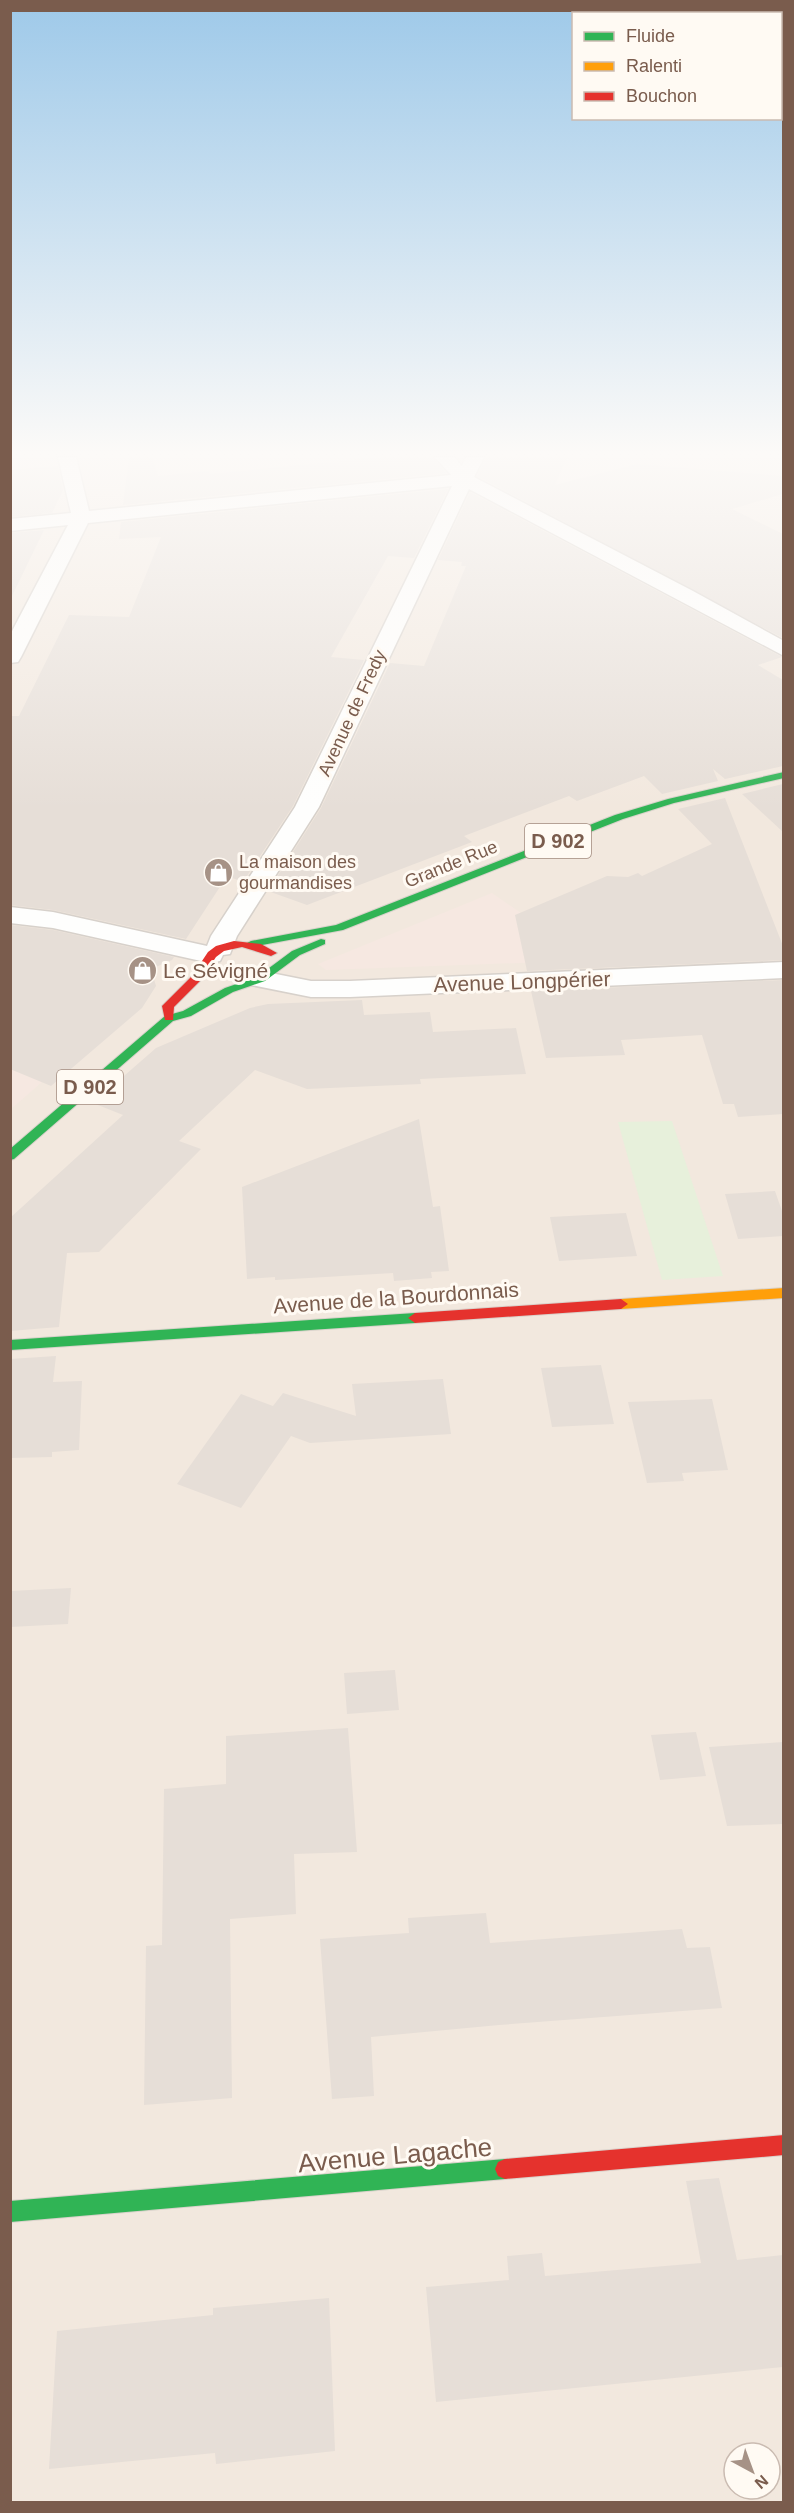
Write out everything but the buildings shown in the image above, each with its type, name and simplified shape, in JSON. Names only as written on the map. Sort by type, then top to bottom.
[{"type":"main road","name":"Grande Rue","points":[[169,1018],[168,1006],[212,957],[249,944],[339,928],[619,817],[671,801],[783,775]]},
{"type":"main road","name":"Grande Rue","points":[[10,1156],[169,1018],[187,1014],[228,990],[261,977],[296,953],[329,939],[339,928]]},
{"type":"main road","points":[[212,957],[208,973],[215,979],[237,984],[261,977],[276,963],[269,951],[249,944]]},
{"type":"main road","name":"Avenue de la Bourdonnais","points":[[10,1345],[783,1293]]},
{"type":"main road","name":"Avenue Lagache","points":[[10,2212],[783,2145]]},
{"type":"street","points":[[10,657],[52,574]]},
{"type":"street","name":"Avenue de Fredy","points":[[212,957],[307,807],[418,574]]},
{"type":"street","points":[[646,574],[783,650]]},
{"type":"street","name":"Avenue de Fredy","points":[[249,944],[250,897]]},
{"type":"street","points":[[10,915],[53,920],[212,957]]},
{"type":"street","name":"Avenue Longpérier","points":[[261,977],[311,989],[350,989],[783,970]]},
{"type":"shaded area","points":[[11,574],[783,574],[783,2502],[11,2502]]},
{"type":"shaded area","points":[[492,893],[537,924],[546,962],[326,970],[318,964]]},
{"type":"shaded area","points":[[10,1051],[42,1082],[11,1109],[10,1109]]},
{"type":"green space","points":[[672,1121],[723,1276],[662,1280],[618,1122]]},
{"type":"traffic: fast","points":[[251,944],[339,928],[619,817],[671,801],[784,775]]},
{"type":"traffic: fast","points":[[10,1156],[169,1018],[187,1014],[229,990],[261,979],[296,953],[321,942]]},
{"type":"traffic: fast","points":[[10,1345],[415,1318]]},
{"type":"traffic: fast","points":[[10,2212],[505,2169]]},
{"type":"traffic: slow","points":[[621,1304],[784,1293]]},
{"type":"traffic: jam","points":[[169,1018],[168,1006],[196,978],[209,958],[220,949],[242,944],[271,953]]},
{"type":"traffic: jam","points":[[415,1318],[621,1304]]},
{"type":"traffic: jam","points":[[505,2169],[784,2145]]},
{"type":"place","name":"La maison des gourmandises","points":[[218,872]]},
{"type":"place","name":"Le Sévigné","points":[[142,971]]}]
